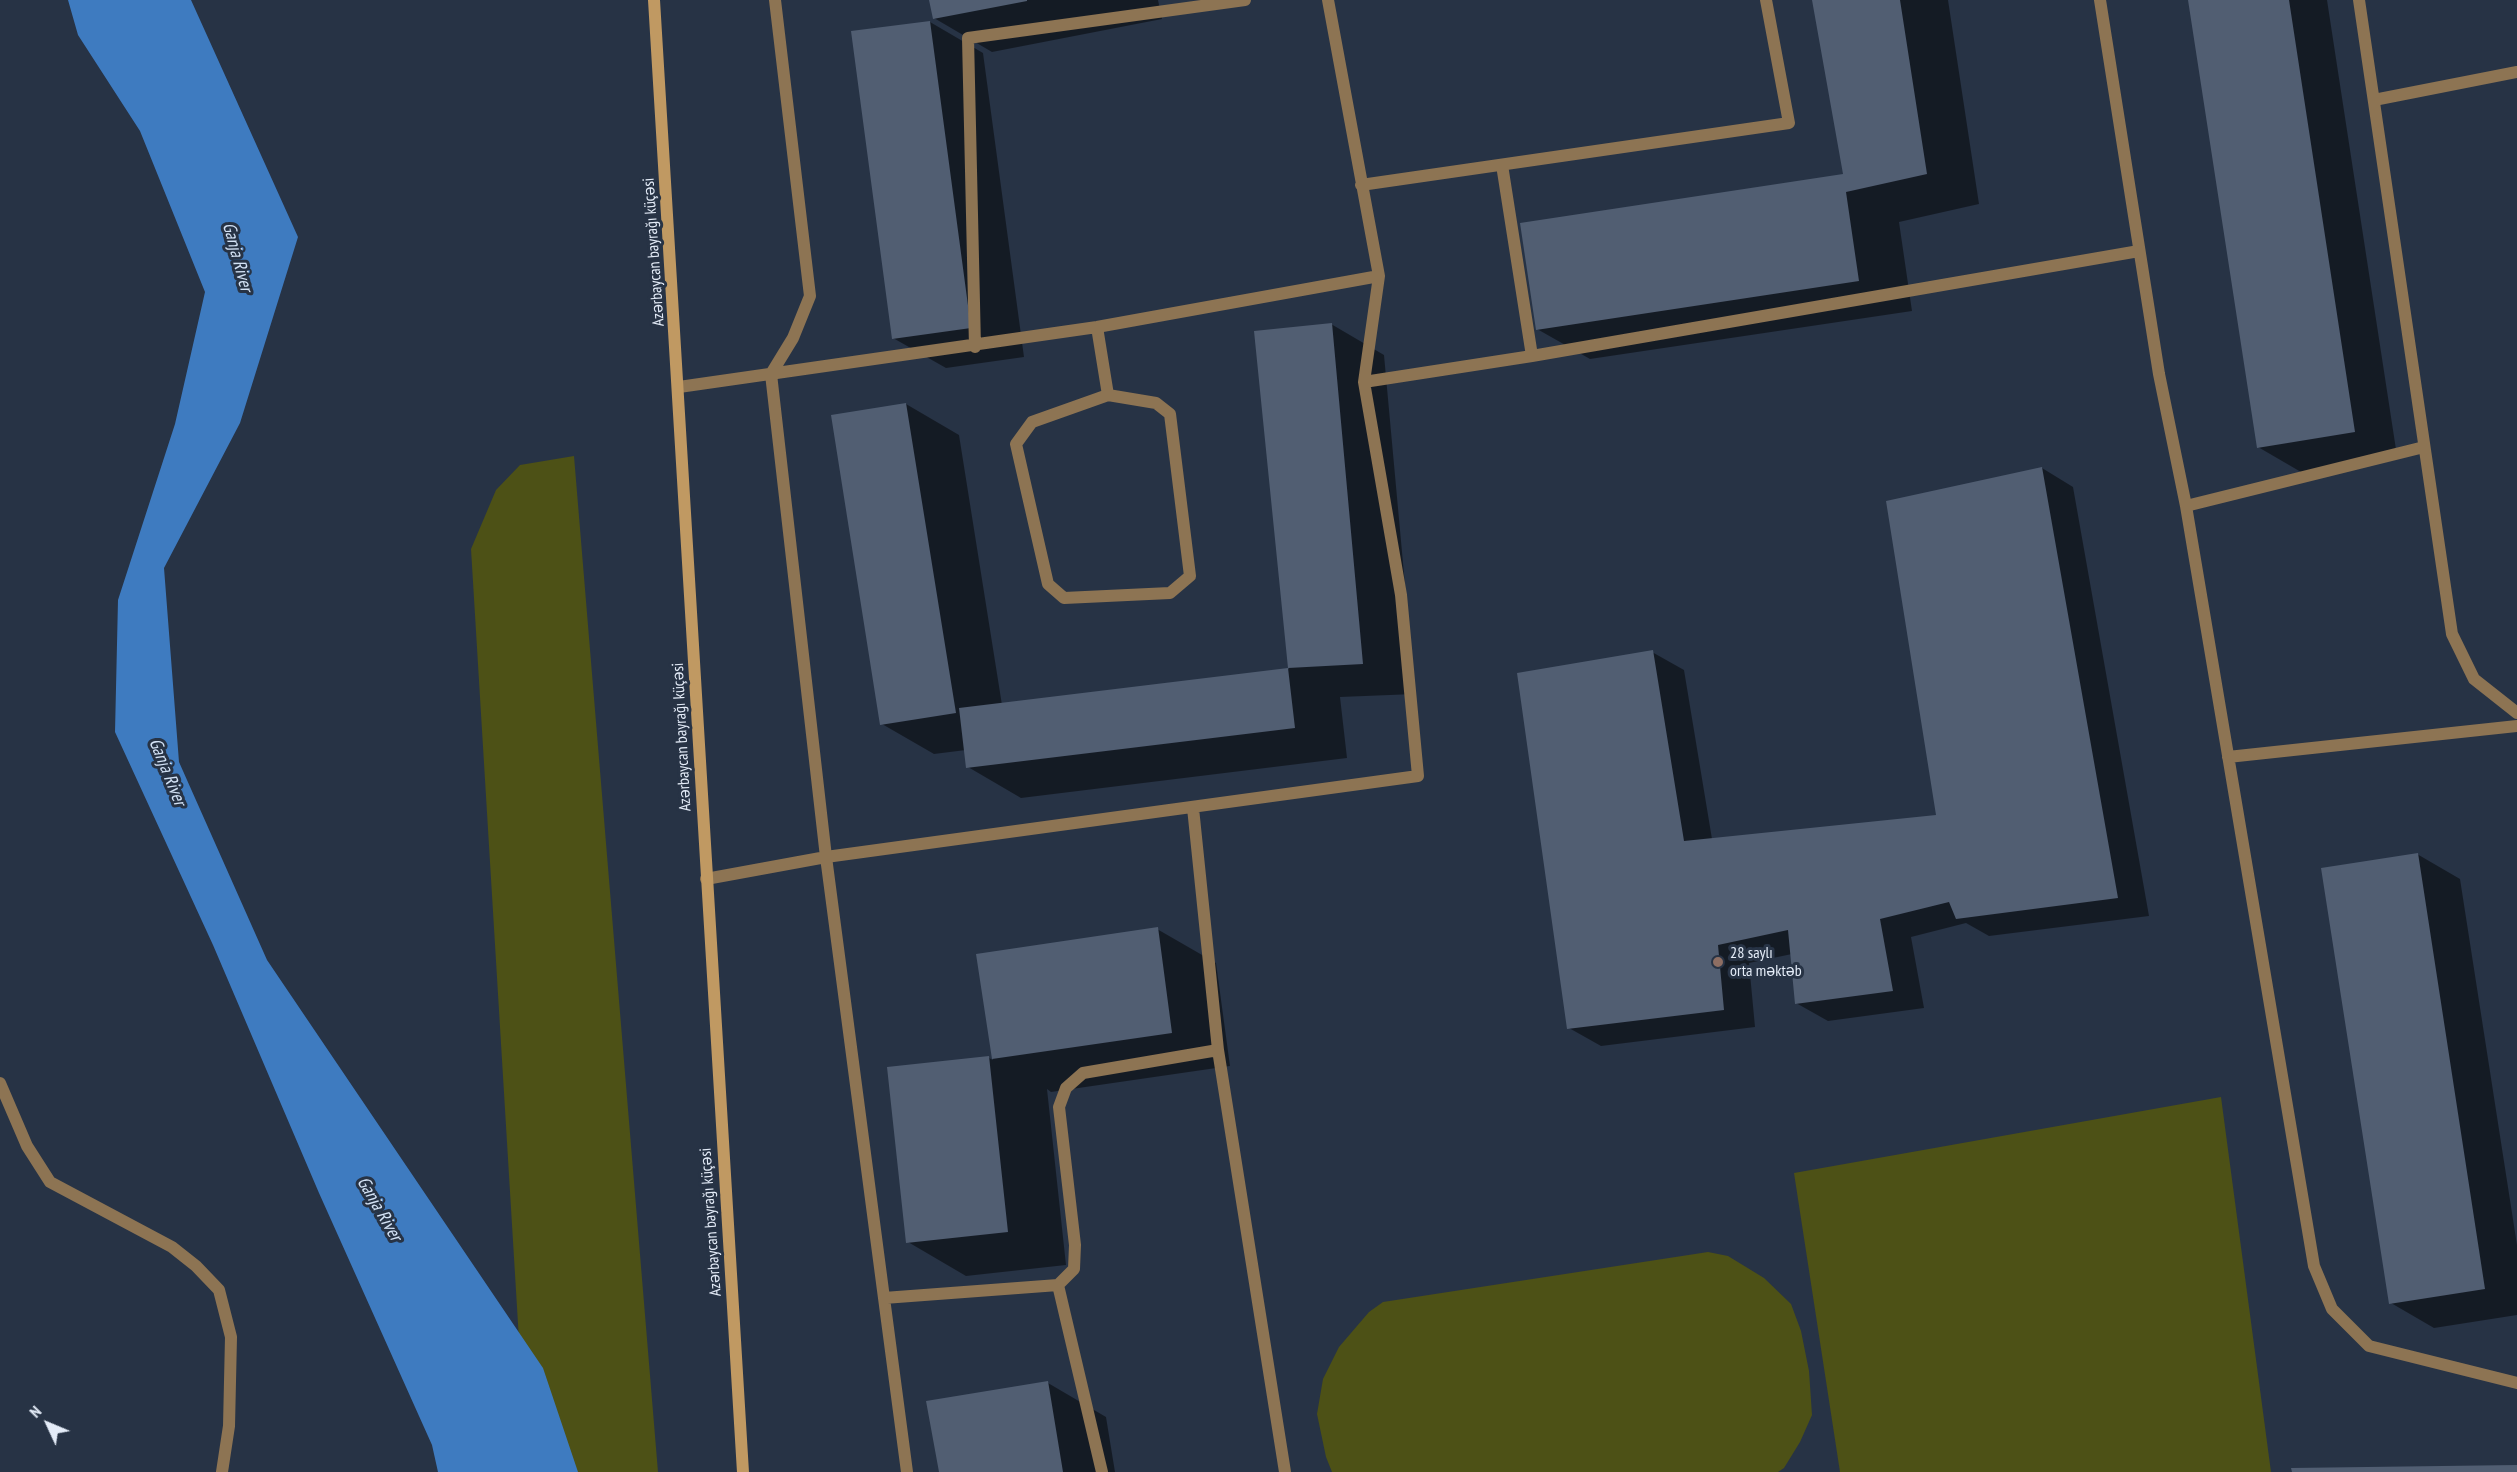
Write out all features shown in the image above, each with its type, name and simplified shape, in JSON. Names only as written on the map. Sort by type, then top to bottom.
[{"type":"street","name":"Azərbaycan bayrağı küçəsi","points":[[654,0],[743,1472]]},
{"type":"street","points":[[775,0],[810,296],[793,338],[771,374],[826,857],[907,1472]]},
{"type":"street","points":[[975,346],[968,38],[1245,0]]},
{"type":"street","points":[[706,879],[826,857],[1418,776],[1401,595],[1364,382],[1379,276],[1328,0]]},
{"type":"street","points":[[1361,185],[1790,123],[1766,0]]},
{"type":"street","points":[[2100,0],[2159,374],[2186,506],[2314,1266],[2332,1310],[2369,1346],[2517,1383]]},
{"type":"street","points":[[2359,0],[2452,634],[2474,679],[2517,713]]},
{"type":"street","points":[[2374,100],[2517,72]]},
{"type":"street","points":[[1502,165],[1532,356]]},
{"type":"street","points":[[1364,382],[1532,356],[2139,251]]},
{"type":"street","points":[[679,387],[1098,327],[1379,276]]},
{"type":"street","points":[[1098,327],[1108,395]]},
{"type":"street","points":[[1108,395],[1156,403],[1170,414],[1190,576],[1170,593],[1064,598],[1048,584],[1016,444],[1032,422],[1108,395]]},
{"type":"street","points":[[2186,506],[2424,447]]},
{"type":"street","points":[[2228,757],[2517,726]]},
{"type":"street","points":[[1193,808],[1218,1050],[1286,1472]]},
{"type":"street","points":[[884,1298],[1058,1285],[1074,1269],[1075,1245],[1059,1107],[1066,1088],[1083,1073],[1218,1050]]},
{"type":"street","points":[[0,1083],[27,1146],[50,1182],[172,1247],[196,1266],[219,1290],[231,1337],[229,1426],[222,1472]]},
{"type":"street","points":[[1058,1285],[1102,1472]]},
{"type":"green space","points":[[574,456],[658,1472],[527,1472],[471,549],[496,490],[520,465]]},
{"type":"green space","points":[[2221,1097],[2271,1472],[1840,1472],[1794,1173]]},
{"type":"green space","points":[[1708,1252],[1728,1256],[1764,1278],[1791,1304],[1801,1331],[1809,1371],[1812,1415],[1800,1442],[1784,1468],[1778,1472],[1332,1472],[1326,1457],[1317,1414],[1323,1379],[1339,1347],[1369,1312],[1383,1302]]},
{"type":"water","name":"Ganja River","points":[[68,0],[191,0],[298,237],[240,423],[164,568],[179,762],[267,960],[543,1368],[578,1472],[438,1472],[432,1445],[319,1193],[213,945],[115,732],[118,600],[175,424],[205,292],[140,131],[78,35]]},
{"type":"building","points":[[929,0],[1027,0],[1027,1],[933,19]]},
{"type":"building","points":[[1812,0],[1900,0],[1927,174],[1846,192],[1859,281],[1536,330],[1520,223],[1843,174]]},
{"type":"building","points":[[2188,0],[2289,0],[2355,432],[2257,448]]},
{"type":"building","points":[[930,21],[971,328],[892,339],[851,31]]},
{"type":"building","points":[[1332,323],[1363,664],[1288,668],[1254,331]]},
{"type":"building","points":[[906,403],[956,713],[880,725],[831,415]]},
{"type":"building","points":[[2042,467],[2118,898],[1956,919],[1949,902],[1880,919],[1893,991],[1795,1004],[1788,930],[1718,945],[1724,1010],[1567,1029],[1517,673],[1653,650],[1684,841],[1936,815],[1886,501]]},
{"type":"building","points":[[1288,668],[1295,728],[966,768],[959,708]]},
{"type":"building","points":[[2418,853],[2485,1289],[2389,1304],[2321,868]]},
{"type":"building","points":[[1158,927],[1172,1033],[992,1059],[976,954]]},
{"type":"building","points":[[989,1056],[1008,1232],[906,1243],[887,1067]]},
{"type":"building","points":[[1048,1381],[1063,1472],[939,1472],[926,1401]]},
{"type":"building","points":[[2517,1465],[2517,1472],[2292,1472],[2291,1468]]},
{"type":"place","name":"28 saylı orta məktəb","points":[[1718,962]]}]
